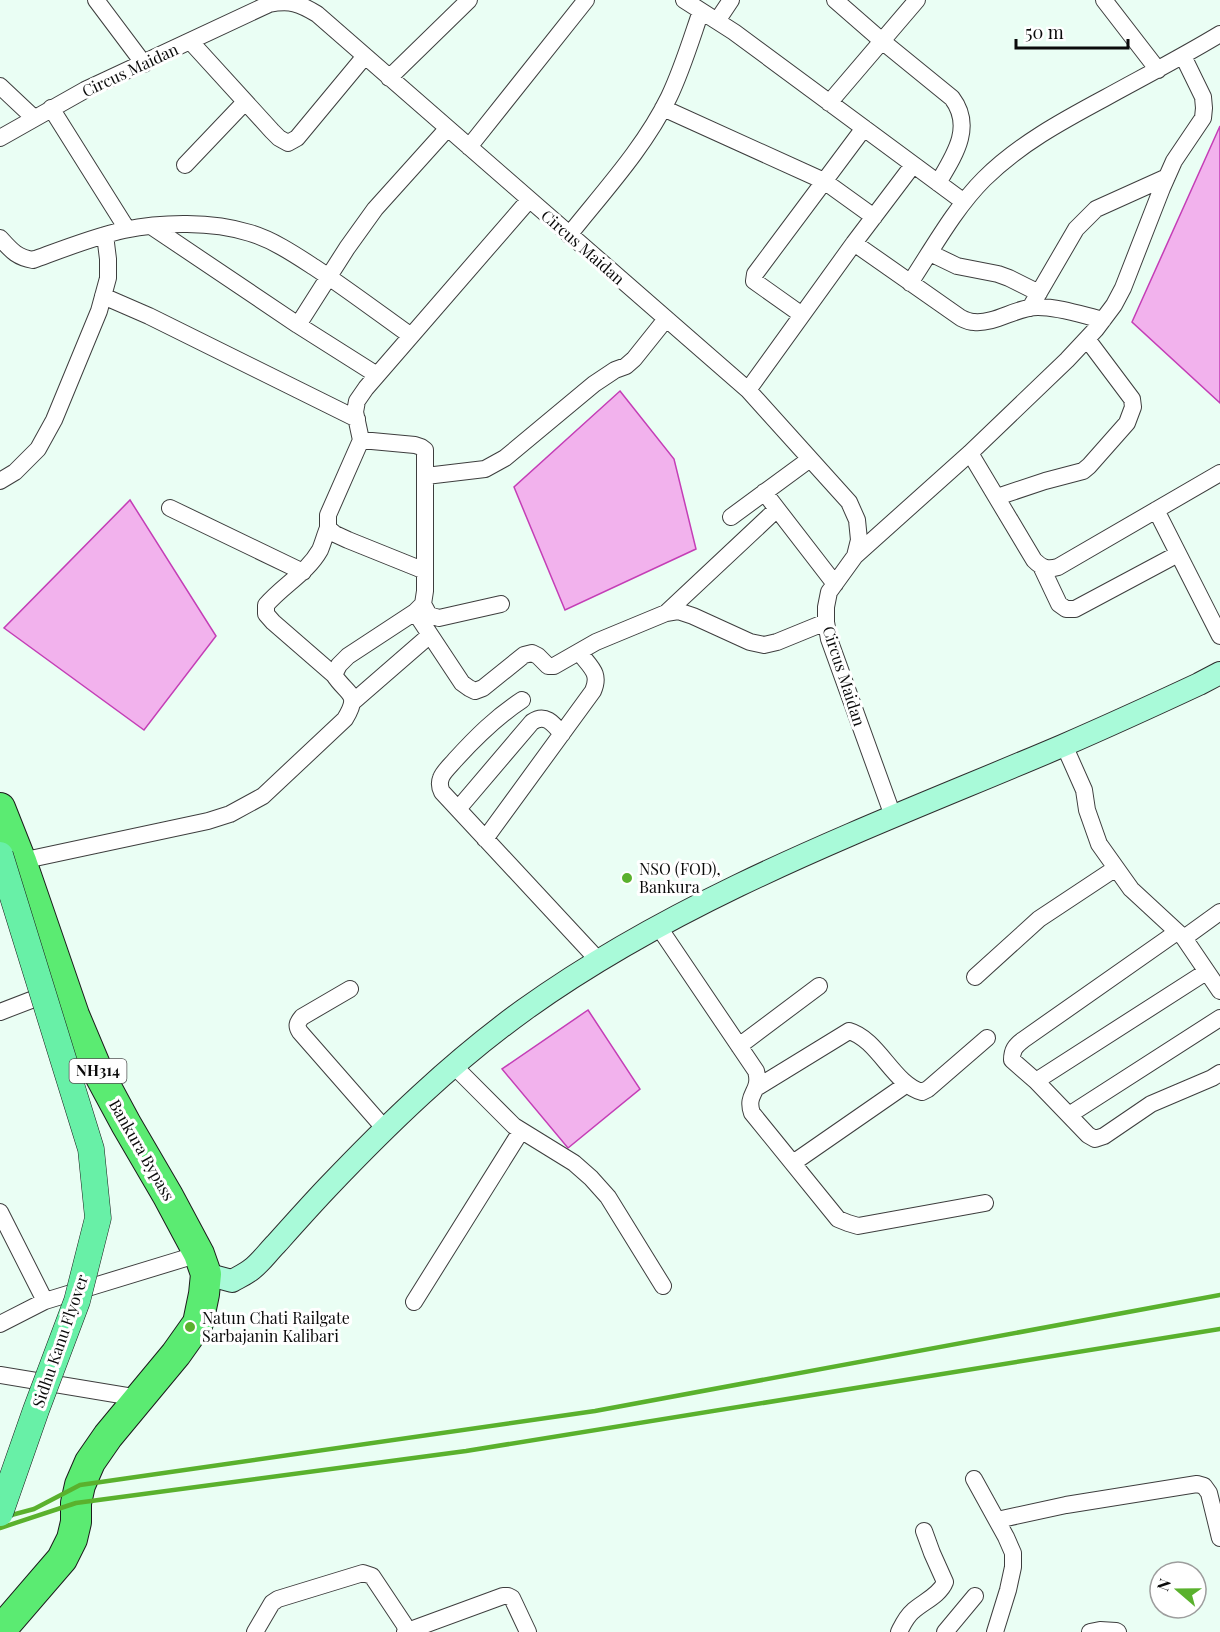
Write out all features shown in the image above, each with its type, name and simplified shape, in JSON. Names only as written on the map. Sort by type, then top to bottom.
[{"type":"highway","name":"Bankura Bypass","points":[[0,808],[9,856],[98,1072],[168,1196],[203,1264]]},
{"type":"highway","points":[[0,1632],[62,1558],[72,1539],[80,1485],[90,1462],[198,1323],[204,1294],[203,1264]]},
{"type":"main road","name":"Sidhu Kanu Flyover","points":[[0,1513],[77,1301],[98,1218],[91,1149],[9,856]]},
{"type":"street","points":[[96,0],[144,64]]},
{"type":"street","points":[[389,78],[469,0]]},
{"type":"street","points":[[469,147],[586,0]]},
{"type":"street","points":[[684,0],[734,32],[964,202]]},
{"type":"street","points":[[717,21],[731,0]]},
{"type":"street","points":[[835,0],[952,98],[959,108],[962,124],[960,138],[955,153],[938,183]]},
{"type":"street","points":[[829,103],[917,0]]},
{"type":"street","points":[[1104,0],[1158,70]]},
{"type":"street","name":"Circus Maidan","points":[[0,138],[85,90],[190,41],[248,6],[286,1],[303,5],[317,14],[748,390],[849,502],[859,530],[859,540],[855,556],[829,592],[826,622],[829,639],[893,816]]},
{"type":"street","points":[[568,234],[624,167],[663,108],[681,68],[701,11]]},
{"type":"street","points":[[910,283],[964,202],[1003,161],[1068,118],[1220,34]]},
{"type":"street","points":[[190,41],[279,138],[288,143],[297,138],[364,56]]},
{"type":"street","points":[[855,556],[970,453],[1067,360],[1114,305],[1174,161],[1203,118],[1203,97],[1183,56]]},
{"type":"street","points":[[0,86],[34,118]]},
{"type":"street","points":[[185,165],[245,102]]},
{"type":"street","points":[[51,108],[127,229]]},
{"type":"street","points":[[663,108],[824,181],[874,217]]},
{"type":"street","points":[[802,315],[754,281],[755,274],[864,128]]},
{"type":"street","points":[[297,325],[375,209],[447,129]]},
{"type":"street","points":[[748,390],[913,165]]},
{"type":"street","points":[[1030,308],[1076,229],[1085,218],[1096,209],[1167,177]]},
{"type":"street","points":[[354,701],[334,675],[266,614],[266,605],[274,595],[303,572],[321,548],[328,528],[328,515],[361,441],[356,412],[357,401],[529,200]]},
{"type":"street","points":[[0,238],[16,254],[33,260],[127,229],[185,224],[250,233],[287,250],[330,277],[411,336]]},
{"type":"street","points":[[152,226],[297,325],[377,375]]},
{"type":"street","points":[[0,481],[15,472],[38,449],[54,420],[99,311],[108,278],[105,235]]},
{"type":"street","points":[[854,243],[961,318],[973,322],[986,321],[1037,307],[1055,308],[1103,320]]},
{"type":"street","points":[[930,253],[957,267],[998,274],[1039,293]]},
{"type":"street","points":[[102,296],[148,316],[357,419]]},
{"type":"street","points":[[426,476],[485,469],[505,458],[594,384],[608,374],[626,366],[666,319]]},
{"type":"street","points":[[997,497],[1083,471],[1127,423],[1133,407],[1132,399],[1087,339]]},
{"type":"street","points":[[361,441],[415,445],[425,450],[425,571],[419,608],[430,635],[462,683],[475,691],[483,688],[524,655],[532,653],[548,666],[554,666],[596,642],[666,613],[678,611],[750,642],[764,645],[826,622]]},
{"type":"street","points":[[970,453],[1034,560],[1041,567],[1059,604],[1066,609],[1075,609],[1178,554]]},
{"type":"street","points":[[731,517],[810,459]]},
{"type":"street","points":[[1041,567],[1048,569],[1058,567],[1220,473]]},
{"type":"street","points":[[765,492],[835,584]]},
{"type":"street","points":[[170,508],[303,572]]},
{"type":"street","points":[[666,613],[777,509]]},
{"type":"street","points":[[1156,510],[1220,636]]},
{"type":"street","points":[[328,528],[348,540],[425,571]]},
{"type":"street","points":[[419,608],[439,618],[501,604]]},
{"type":"street","points":[[334,675],[339,665],[348,656],[419,608]]},
{"type":"street","points":[[9,856],[208,821],[230,814],[262,796],[277,783],[345,719],[354,701],[430,635]]},
{"type":"street","points":[[485,839],[593,691],[596,675],[579,652]]},
{"type":"street","points":[[0,1324],[45,1301],[203,1264],[232,1281],[254,1268],[385,1129],[454,1066],[525,1010],[599,962],[658,926],[771,870],[1064,745],[1220,673]]},
{"type":"street","points":[[522,700],[479,734],[441,778],[440,786],[442,792],[599,962]]},
{"type":"street","points":[[458,809],[532,722],[538,718],[546,718],[562,734]]},
{"type":"street","points":[[1064,745],[1083,790],[1087,810],[1099,844],[1131,889],[1180,935],[1220,991]]},
{"type":"street","points":[[975,977],[1039,920],[1116,868]]},
{"type":"street","points":[[1220,912],[1180,935],[1023,1040],[1014,1047],[1012,1053],[1012,1060],[1036,1081],[1088,1135],[1095,1138],[1104,1136],[1151,1104],[1220,1073]]},
{"type":"street","points":[[658,926],[756,1071],[758,1080],[749,1105],[752,1113],[838,1219],[858,1226],[985,1203]]},
{"type":"street","points":[[1036,1081],[1206,972]]},
{"type":"street","points":[[739,1046],[819,986]]},
{"type":"street","points":[[0,1012],[64,987]]},
{"type":"street","points":[[350,989],[302,1017],[297,1027],[385,1129]]},
{"type":"street","points":[[1069,1115],[1220,1018]]},
{"type":"street","points":[[756,1088],[849,1031],[875,1049],[907,1084],[922,1092],[987,1038]]},
{"type":"street","points":[[454,1066],[521,1131],[574,1163],[591,1178],[608,1197],[663,1286]]},
{"type":"street","points":[[793,1163],[907,1084]]},
{"type":"street","points":[[414,1302],[521,1131]]},
{"type":"street","points":[[0,1212],[45,1301]]},
{"type":"street","points":[[0,1375],[139,1398]]},
{"type":"street","points":[[974,1479],[1013,1554],[1008,1590],[994,1632]]},
{"type":"street","points":[[996,1520],[1066,1505],[1197,1484],[1204,1486],[1209,1493],[1220,1538]]},
{"type":"street","points":[[899,1632],[912,1612],[942,1588],[945,1582],[924,1531]]},
{"type":"street","points":[[255,1632],[272,1603],[278,1599],[363,1573],[372,1576],[404,1624],[406,1632],[503,1596],[512,1598],[528,1632]]},
{"type":"street","points":[[945,1632],[975,1596]]},
{"type":"street","points":[[1090,1632],[1100,1630],[1118,1632]]},
{"type":"shaded area","points":[[1220,126],[1220,403],[1132,322]]},
{"type":"shaded area","points":[[620,391],[674,459],[696,549],[565,610],[514,487]]},
{"type":"shaded area","points":[[130,500],[216,636],[144,730],[4,628]]},
{"type":"shaded area","points":[[588,1010],[640,1089],[568,1148],[502,1069]]},
{"type":"railway","points":[[0,1518],[34,1509],[80,1485],[595,1411],[1220,1295]]},
{"type":"railway","points":[[0,1528],[76,1503],[466,1451],[1220,1329]]},
{"type":"place","name":"NSO (FOD), Bankura","points":[[627,878]]},
{"type":"place","name":"Natun Chati Railgate Sarbajanin Kalibari","points":[[190,1327]]}]
